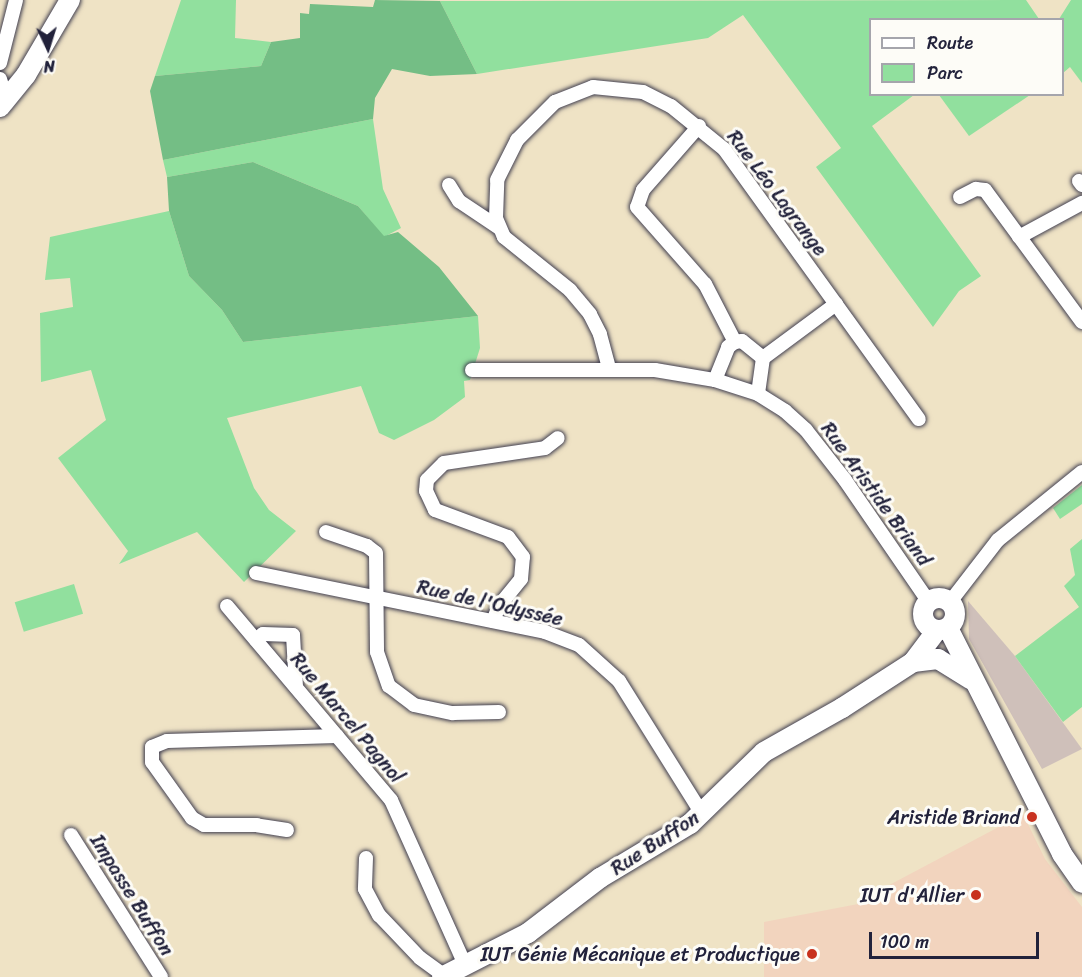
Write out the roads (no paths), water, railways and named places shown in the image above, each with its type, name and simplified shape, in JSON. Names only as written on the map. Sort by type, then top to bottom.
[{"type":"main road","points":[[3,103],[26,75],[70,0]]},
{"type":"main road","points":[[950,602],[955,615],[934,619],[973,682],[1062,854],[1082,883]]},
{"type":"main road","name":"Rue Buffon","points":[[444,976],[471,967],[528,933],[600,878],[702,814],[764,752],[913,662],[934,619]]},
{"type":"main road","name":"Rue Buffon","points":[[888,678],[919,635],[934,619]]},
{"type":"main road","points":[[913,662],[938,659],[973,682]]},
{"type":"street","points":[[0,63],[16,0]]},
{"type":"street","points":[[0,79],[3,103]]},
{"type":"street","name":"Rue Léo Lagrange","points":[[498,227],[495,199],[503,162],[540,114],[574,92],[613,86],[643,92],[699,126],[724,149],[919,419]]},
{"type":"street","points":[[699,126],[643,190],[637,207],[705,284],[735,342]]},
{"type":"street","points":[[449,185],[459,201],[498,227],[516,249],[570,290],[590,314],[600,334],[609,368]]},
{"type":"street","points":[[960,196],[976,189],[985,190],[1080,315]]},
{"type":"street","points":[[1019,237],[1082,203]]},
{"type":"street","points":[[758,394],[763,358],[836,304]]},
{"type":"street","points":[[715,380],[728,347],[735,342],[742,341],[763,358]]},
{"type":"street","name":"Rue Aristide Briand","points":[[472,370],[609,368],[656,370],[715,380],[758,394],[806,430],[845,480],[934,619]]},
{"type":"street","points":[[493,621],[499,606],[521,579],[523,557],[508,537],[435,510],[426,491],[427,480],[444,463],[544,448],[558,438]]},
{"type":"street","points":[[950,602],[998,540],[1082,472]]},
{"type":"street","points":[[326,532],[367,546],[376,553],[377,652],[380,668],[394,691],[414,705],[453,713],[499,712]]},
{"type":"street","name":"Rue de l'Odyssée","points":[[256,573],[545,632],[579,645],[602,661],[619,681],[702,814]]},
{"type":"street","name":"Rue Marcel Pagnol","points":[[228,606],[391,800],[471,967]]},
{"type":"street","points":[[256,640],[263,634],[294,635],[296,687]]},
{"type":"street","points":[[287,831],[257,825],[204,825],[192,818],[152,762],[152,747],[167,741],[337,736]]},
{"type":"street","name":"Impasse Buffon","points":[[71,835],[161,977]]},
{"type":"street","points":[[366,858],[365,889],[379,915],[420,958],[444,976]]},
{"type":"place","name":"Aristide Briand","points":[[1032,817]]},
{"type":"place","name":"IUT d'Allier","points":[[976,895]]},
{"type":"place","name":"IUT Génie Mécanique et Productique","points":[[812,954]]}]
